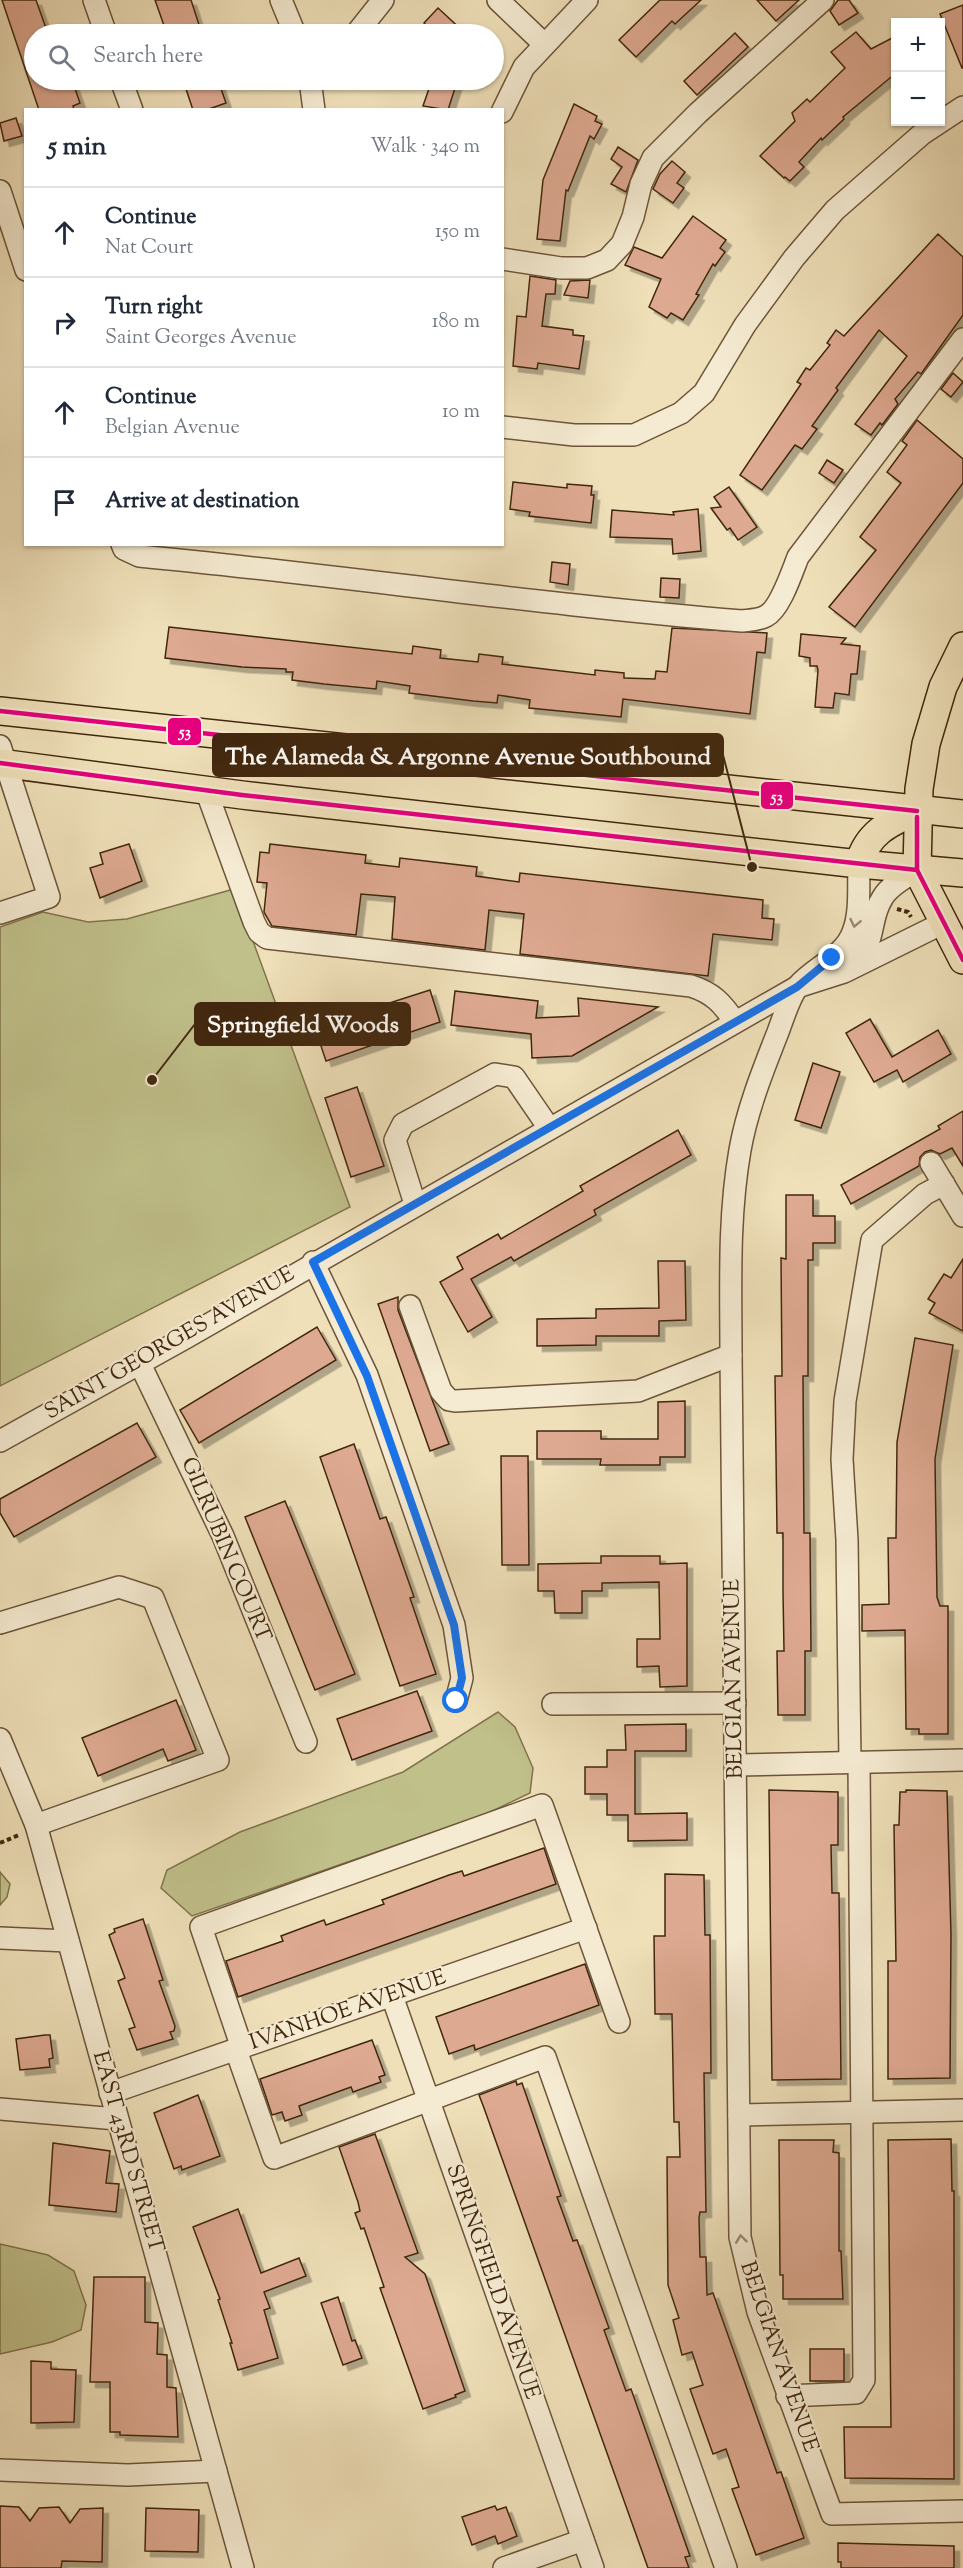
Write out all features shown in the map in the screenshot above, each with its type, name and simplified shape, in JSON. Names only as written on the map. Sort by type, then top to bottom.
[{"type":"main road","points":[[963,645],[943,687],[926,744],[917,811],[916,870],[953,917],[963,960]]},
{"type":"main road","points":[[0,711],[917,811],[963,814]]},
{"type":"main road","points":[[2,758],[207,790],[859,864],[963,873]]},
{"type":"main road","points":[[859,864],[874,834],[887,824],[917,811]]},
{"type":"street","points":[[94,0],[102,24]]},
{"type":"street","points":[[281,0],[291,24]]},
{"type":"street","points":[[364,24],[383,0]]},
{"type":"street","points":[[498,0],[543,43]]},
{"type":"street","points":[[504,108],[524,67],[543,43],[587,0]]},
{"type":"street","points":[[504,259],[561,268],[587,268],[607,260],[622,244],[633,218],[641,184],[653,158],[698,113],[823,0]]},
{"type":"street","points":[[125,90],[131,108]]},
{"type":"street","points":[[311,90],[314,108]]},
{"type":"street","points":[[504,427],[574,435],[624,436],[658,426],[681,413],[704,393],[745,325],[773,286],[836,210],[922,134],[963,107]]},
{"type":"street","points":[[0,191],[24,264]]},
{"type":"street","points":[[123,546],[124,549],[139,556],[275,569],[502,599],[742,621],[759,619],[769,615],[783,593],[798,557],[963,339]]},
{"type":"street","points":[[0,913],[49,897],[2,758]]},
{"type":"street","points":[[207,790],[254,922],[259,932],[267,938],[691,986],[709,991],[719,999],[735,1022]]},
{"type":"street","name":"BELGIAN AVENUE","points":[[859,864],[857,917],[853,934],[845,946],[797,987],[763,1073],[740,1147],[730,1234],[740,2237],[753,2294],[787,2396],[832,2514],[963,2511]]},
{"type":"street","name":"SAINT GEORGES AVENUE","points":[[844,972],[867,947],[882,898],[889,889],[916,870]]},
{"type":"street","name":"SAINT GEORGES AVENUE","points":[[0,1441],[187,1337],[313,1262],[797,987],[844,972],[953,917]]},
{"type":"street","points":[[415,1204],[395,1140],[403,1124],[495,1074],[514,1077],[549,1128]]},
{"type":"street","points":[[931,1162],[963,1216]]},
{"type":"street","points":[[787,2396],[856,2393],[864,2380],[855,1762],[842,1459],[847,1390],[872,1240],[925,1194],[944,1184]]},
{"type":"street","points":[[313,1262],[367,1376],[454,1625],[462,1678],[456,1701]]},
{"type":"street","points":[[410,1306],[441,1391],[449,1400],[455,1401],[638,1391],[730,1355]]},
{"type":"street","name":"GILRUBIN COURT","points":[[139,1362],[223,1536],[306,1742]]},
{"type":"street","points":[[0,1623],[119,1587],[153,1598],[219,1760],[29,1829]]},
{"type":"street","points":[[552,1704],[735,1703]]},
{"type":"street","name":"EAST 43RD STREET","points":[[0,1739],[68,1941],[243,2568]]},
{"type":"street","points":[[737,1765],[963,1761]]},
{"type":"street","points":[[619,2022],[542,1805],[201,1927],[274,2158],[545,2057],[726,2568]]},
{"type":"street","name":"IVANHOE AVENUE","points":[[110,2093],[586,1928]]},
{"type":"street","points":[[0,1938],[68,1941]]},
{"type":"street","name":"SPRINGFIELD AVENUE","points":[[392,1996],[593,2568]]},
{"type":"street","points":[[0,2109],[117,2119]]},
{"type":"street","points":[[739,2115],[963,2110]]},
{"type":"street","points":[[0,2470],[128,2475],[216,2471]]},
{"type":"street","points":[[504,2568],[583,2540]]},
{"type":"path","points":[[885,905],[908,912],[912,920]]},
{"type":"path","points":[[0,1843],[29,1829]]},
{"type":"green space","points":[[234,889],[350,1207],[0,1386],[0,927],[43,912],[88,922],[127,919]]},
{"type":"green space","points":[[498,1712],[515,1727],[533,1768],[530,1793],[486,1814],[192,1916],[161,1888],[167,1870],[240,1832],[403,1772]]},
{"type":"green space","points":[[0,1872],[10,1884],[7,1897],[0,1905]]},
{"type":"green space","points":[[0,2244],[48,2255],[74,2271],[86,2305],[81,2330],[52,2342],[0,2354]]},
{"type":"building","points":[[2,0],[36,0],[44,24],[24,24],[24,65]]},
{"type":"building","points":[[155,0],[191,0],[199,24],[163,24]]},
{"type":"building","points":[[660,0],[701,0],[675,24],[672,21],[636,57],[619,40]]},
{"type":"building","points":[[757,0],[799,0],[776,21]]},
{"type":"building","points":[[838,0],[849,0],[858,13],[839,25],[830,11]]},
{"type":"building","points":[[963,5],[963,68],[945,26],[945,18],[942,18],[940,14]]},
{"type":"building","points":[[438,8],[455,24],[425,24]]},
{"type":"building","points":[[856,32],[871,49],[891,39],[891,77],[843,117],[844,119],[822,140],[821,138],[799,162],[804,167],[790,181],[760,156],[795,121],[792,113],[807,99],[810,102],[845,68],[831,52]]},
{"type":"building","points":[[735,33],[748,47],[697,95],[684,81]]},
{"type":"building","points":[[32,90],[75,90],[80,103],[73,106],[74,108],[38,108]]},
{"type":"building","points":[[186,90],[221,90],[226,103],[212,108],[192,108]]},
{"type":"building","points":[[429,90],[454,90],[449,108],[423,106]]},
{"type":"building","points":[[574,104],[597,116],[595,121],[602,124],[594,139],[590,136],[568,191],[566,190],[560,241],[537,239],[543,180]]},
{"type":"building","points":[[16,118],[22,136],[4,141],[0,123]]},
{"type":"building","points":[[618,147],[638,160],[626,192],[611,184],[622,167],[611,159]]},
{"type":"building","points":[[672,161],[685,172],[677,183],[684,188],[673,203],[653,189],[660,174]]},
{"type":"building","points":[[693,216],[726,240],[720,248],[725,252],[715,266],[713,264],[696,294],[699,295],[683,320],[671,313],[667,318],[649,307],[661,279],[625,265],[634,247],[662,258]]},
{"type":"building","points":[[938,234],[963,257],[963,315],[921,374],[918,372],[895,399],[898,404],[882,425],[880,423],[871,435],[855,424],[907,356],[879,330],[836,388],[838,390],[812,426],[817,429],[802,449],[795,445],[762,490],[740,475],[801,384],[797,382],[806,368],[810,370],[830,345],[827,343],[836,330],[844,336]]},
{"type":"building","points":[[530,276],[556,280],[555,294],[546,294],[542,326],[573,330],[573,335],[584,336],[579,369],[538,363],[537,369],[513,366],[517,316],[526,317]]},
{"type":"building","points":[[590,280],[588,298],[564,295],[570,281]]},
{"type":"building","points":[[953,373],[963,382],[951,397],[941,389]]},
{"type":"building","points":[[917,420],[963,459],[963,483],[855,627],[829,607],[876,550],[860,537],[901,483],[887,472],[907,445],[902,441]]},
{"type":"building","points":[[827,460],[843,470],[834,483],[819,473]]},
{"type":"building","points":[[513,482],[567,488],[567,484],[592,486],[591,495],[594,495],[591,523],[529,516],[530,512],[510,509]]},
{"type":"building","points":[[729,487],[757,527],[738,540],[730,528],[727,530],[711,508],[721,507],[714,497]]},
{"type":"building","points":[[698,509],[701,551],[673,554],[672,539],[610,537],[612,510],[674,515],[673,512]]},
{"type":"building","points":[[552,562],[570,564],[568,585],[550,582]]},
{"type":"building","points":[[661,578],[680,579],[679,598],[660,597]]},
{"type":"building","points":[[169,627],[412,654],[413,646],[441,650],[440,658],[478,662],[479,654],[503,657],[502,664],[595,675],[595,670],[624,673],[624,678],[655,679],[656,671],[667,672],[672,628],[767,633],[765,653],[757,652],[750,714],[623,699],[621,717],[529,708],[530,700],[498,695],[497,703],[473,701],[409,693],[410,686],[377,681],[376,689],[324,684],[292,680],[293,672],[286,672],[286,669],[242,667],[165,658]]},
{"type":"building","points":[[801,634],[846,638],[841,644],[860,646],[857,674],[851,674],[849,695],[835,693],[833,708],[815,707],[818,670],[817,666],[810,666],[810,658],[799,656]]},
{"type":"building","points":[[129,844],[142,881],[100,898],[90,868],[103,864],[100,853]]},
{"type":"building","points":[[270,844],[366,855],[365,863],[399,867],[400,858],[477,867],[476,876],[519,882],[520,873],[763,900],[762,918],[774,919],[772,940],[713,934],[708,976],[520,954],[524,914],[489,910],[485,950],[392,939],[395,897],[361,894],[356,935],[272,926],[264,912],[267,883],[257,882],[260,852],[269,853]]},
{"type":"building","points":[[430,990],[440,1022],[326,1061],[313,1022],[350,1009],[352,1015]]},
{"type":"building","points":[[455,991],[538,1001],[536,1018],[579,1016],[578,998],[658,1007],[572,1056],[532,1058],[531,1034],[451,1025]]},
{"type":"building","points":[[870,1019],[892,1057],[938,1030],[951,1054],[903,1082],[897,1070],[874,1082],[846,1033]]},
{"type":"building","points":[[813,1063],[840,1072],[821,1128],[795,1120]]},
{"type":"building","points":[[357,1087],[384,1166],[351,1177],[325,1098]]},
{"type":"building","points":[[963,1111],[963,1166],[952,1148],[940,1154],[931,1150],[925,1152],[920,1157],[919,1166],[851,1204],[841,1185],[940,1129],[938,1126]]},
{"type":"building","points":[[678,1130],[691,1155],[594,1210],[596,1215],[514,1261],[511,1257],[471,1279],[492,1317],[468,1332],[440,1282],[463,1269],[457,1257],[498,1234],[501,1239],[583,1191],[580,1186]]},
{"type":"building","points":[[786,1195],[813,1195],[813,1216],[835,1216],[835,1243],[813,1243],[813,1260],[808,1260],[808,1376],[803,1376],[804,1533],[810,1533],[811,1651],[805,1651],[805,1715],[778,1715],[777,1651],[784,1651],[783,1533],[777,1533],[775,1376],[782,1376],[781,1258],[786,1259]]},
{"type":"building","points":[[963,1259],[963,1331],[929,1313],[935,1303],[928,1299],[944,1274],[951,1278]]},
{"type":"building","points":[[658,1261],[685,1261],[686,1320],[659,1321],[659,1336],[596,1336],[596,1345],[537,1346],[537,1319],[596,1318],[596,1309],[659,1308]]},
{"type":"building","points":[[398,1297],[398,1310],[449,1444],[430,1451],[378,1304]]},
{"type":"building","points":[[317,1327],[336,1360],[199,1443],[180,1410]]},
{"type":"building","points":[[915,1338],[953,1345],[935,1459],[937,1597],[940,1606],[948,1606],[948,1734],[919,1734],[919,1729],[906,1729],[905,1630],[862,1631],[862,1605],[889,1604],[888,1538],[896,1538],[897,1442]]},
{"type":"building","points":[[685,1401],[685,1457],[660,1457],[660,1465],[600,1465],[601,1459],[537,1459],[537,1431],[601,1431],[601,1439],[658,1439],[658,1402]]},
{"type":"building","points":[[137,1423],[156,1457],[14,1537],[0,1513],[0,1499]]},
{"type":"building","points":[[354,1444],[380,1519],[386,1517],[414,1597],[410,1598],[436,1674],[400,1686],[320,1457]]},
{"type":"building","points":[[501,1456],[528,1456],[529,1565],[502,1565]]},
{"type":"building","points":[[285,1501],[355,1674],[315,1690],[245,1517]]},
{"type":"building","points":[[601,1556],[660,1556],[660,1564],[687,1563],[687,1686],[660,1687],[659,1666],[637,1667],[637,1639],[660,1639],[659,1582],[602,1583],[602,1591],[582,1591],[582,1613],[555,1613],[554,1591],[538,1591],[538,1564],[601,1563]]},
{"type":"building","points":[[417,1691],[432,1731],[352,1760],[337,1719]]},
{"type":"building","points":[[176,1700],[196,1750],[168,1761],[163,1749],[98,1776],[82,1738]]},
{"type":"building","points":[[686,1724],[686,1751],[635,1751],[635,1814],[687,1813],[687,1840],[628,1841],[628,1815],[607,1815],[607,1794],[585,1794],[585,1767],[607,1767],[607,1750],[626,1750],[625,1725]]},
{"type":"building","points":[[769,1790],[838,1792],[838,1845],[831,1845],[832,1893],[839,1893],[841,2079],[772,2080]]},
{"type":"building","points":[[906,1790],[947,1791],[951,1934],[950,2078],[888,2079],[888,1961],[896,1961],[894,1825],[899,1825],[900,1792],[906,1792]]},
{"type":"building","points":[[544,1848],[556,1884],[238,1997],[226,1961],[283,1941],[281,1936],[324,1920],[326,1925],[384,1904],[382,1900],[449,1875],[462,1871],[464,1876]]},
{"type":"building","points":[[665,1874],[704,1875],[705,1935],[710,1935],[711,2073],[704,2073],[706,2212],[700,2212],[699,2218],[700,2257],[706,2257],[707,2295],[713,2293],[777,2473],[781,2472],[804,2538],[756,2555],[732,2489],[739,2487],[726,2449],[713,2454],[690,2389],[703,2385],[692,2352],[682,2355],[673,2320],[679,2318],[668,2285],[667,2157],[680,2157],[679,2122],[674,2122],[672,2014],[655,2014],[654,1936],[665,1936]]},
{"type":"building","points":[[143,1919],[163,1980],[159,1981],[175,2026],[174,2031],[170,2032],[173,2039],[137,2050],[129,2029],[135,2027],[118,1981],[125,1978],[109,1935],[115,1932],[114,1929]]},
{"type":"building","points":[[585,1964],[599,2005],[475,2050],[474,2045],[449,2054],[436,2017]]},
{"type":"building","points":[[50,2035],[53,2058],[49,2059],[50,2067],[20,2070],[16,2039]]},
{"type":"building","points":[[372,2040],[385,2075],[379,2077],[381,2082],[353,2092],[351,2087],[299,2106],[302,2115],[285,2121],[282,2112],[272,2115],[260,2079]]},
{"type":"building","points":[[516,2081],[517,2085],[522,2083],[561,2196],[557,2197],[573,2241],[577,2240],[609,2328],[604,2330],[626,2391],[631,2389],[690,2556],[685,2557],[689,2568],[648,2568],[479,2095]]},
{"type":"building","points":[[198,2095],[220,2156],[182,2170],[181,2166],[174,2169],[154,2113]]},
{"type":"building","points":[[375,2134],[418,2253],[405,2257],[425,2274],[465,2391],[455,2395],[456,2397],[423,2409],[380,2288],[384,2287],[364,2228],[361,2229],[355,2213],[360,2211],[358,2202],[339,2147]]},
{"type":"building","points":[[951,2139],[952,2191],[954,2191],[954,2479],[845,2478],[844,2427],[891,2427],[888,2140]]},
{"type":"building","points":[[779,2140],[834,2140],[833,2152],[839,2153],[839,2251],[841,2251],[843,2299],[783,2299],[783,2275],[780,2275]]},
{"type":"building","points":[[53,2143],[110,2151],[106,2183],[119,2184],[116,2212],[49,2205]]},
{"type":"building","points":[[238,2209],[261,2273],[299,2258],[306,2276],[264,2292],[270,2308],[264,2310],[278,2358],[238,2370],[218,2300],[220,2299],[193,2227]]},
{"type":"building","points":[[94,2277],[145,2277],[145,2322],[158,2323],[157,2354],[167,2355],[167,2387],[176,2388],[178,2437],[120,2435],[120,2432],[110,2432],[110,2382],[90,2382]]},
{"type":"building","points":[[338,2297],[352,2341],[355,2340],[362,2358],[343,2365],[321,2303]]},
{"type":"building","points":[[810,2349],[844,2349],[844,2381],[810,2381]]},
{"type":"building","points":[[31,2361],[51,2362],[51,2369],[76,2370],[74,2422],[31,2423]]},
{"type":"building","points":[[0,2506],[19,2507],[30,2521],[39,2508],[59,2507],[70,2523],[80,2509],[103,2508],[102,2562],[62,2561],[61,2568],[0,2568]]},
{"type":"building","points":[[495,2506],[497,2510],[506,2507],[517,2536],[498,2544],[495,2536],[472,2545],[462,2517]]},
{"type":"building","points":[[146,2508],[199,2510],[198,2552],[145,2551]]},
{"type":"building","points":[[838,2543],[954,2546],[954,2568],[841,2568],[841,2562],[838,2562]]},
{"type":"transit line","name":"53","points":[[0,711],[917,811]]},
{"type":"transit line","name":"53","points":[[0,763],[242,795],[917,870]]},
{"type":"transit line","name":"53","points":[[917,817],[917,870],[963,960]]},
{"type":"place","name":"The Alameda & Argonne Avenue Southbound","points":[[752,867]]},
{"type":"place","name":"Springfield Woods","points":[[152,1080]]},
{"type":"route","points":[[456,1701],[462,1678],[454,1625],[367,1376],[313,1262],[797,987],[832,958]]}]
